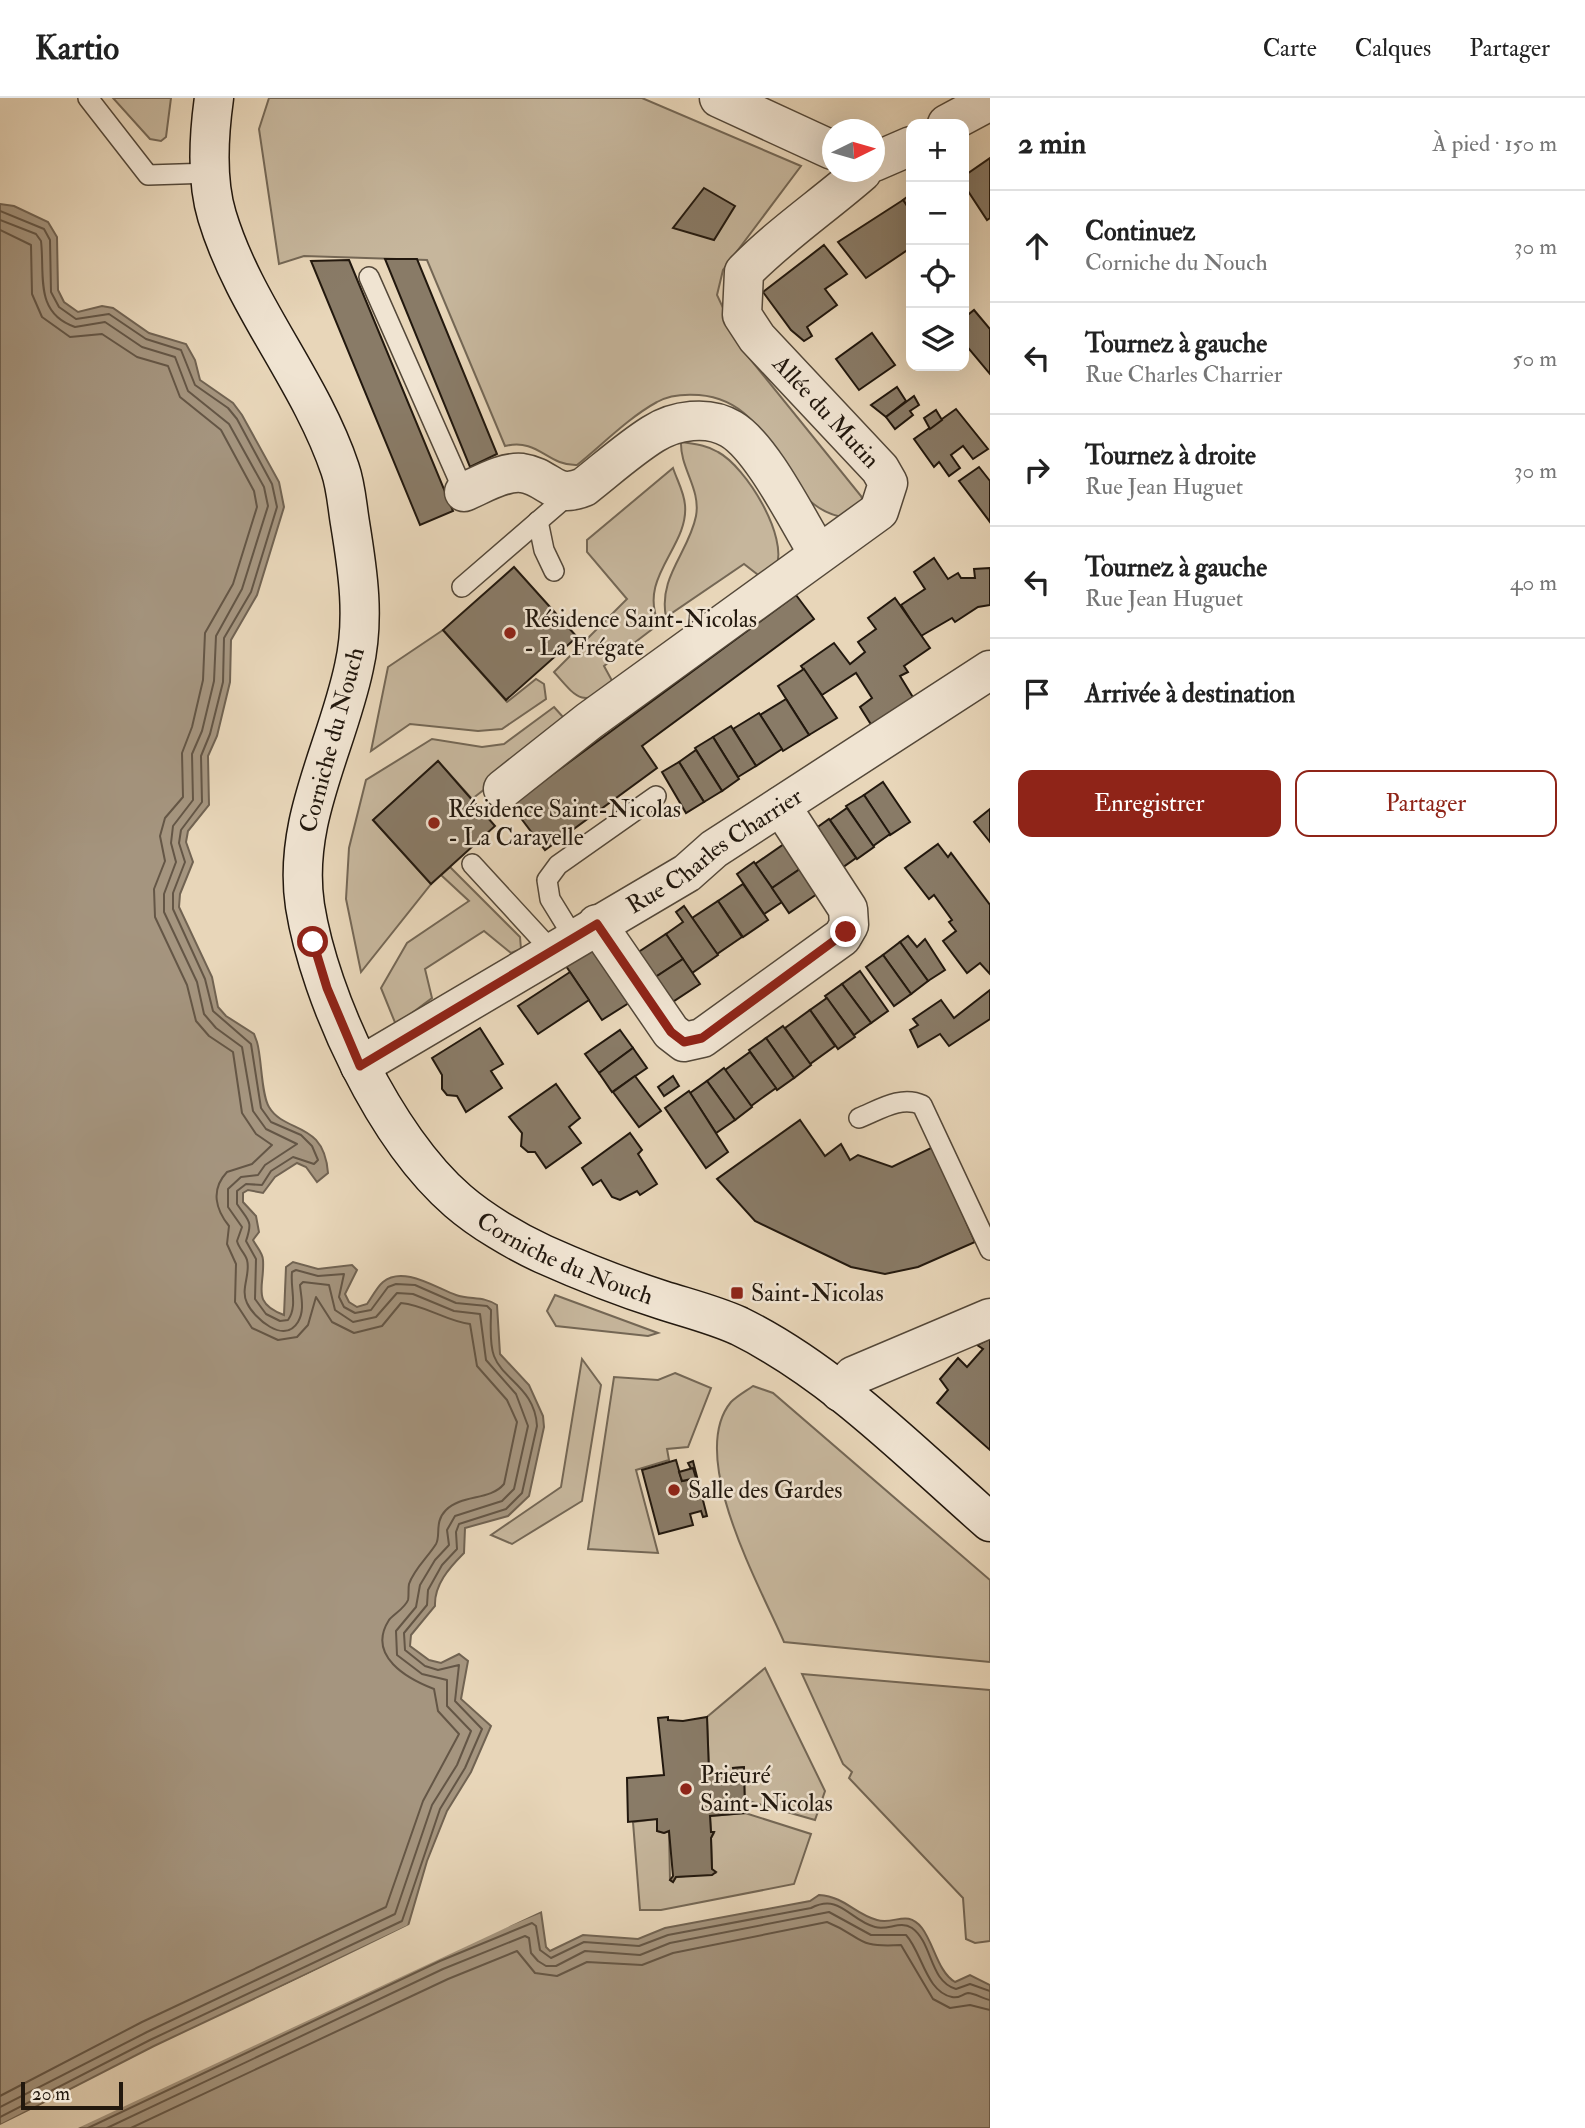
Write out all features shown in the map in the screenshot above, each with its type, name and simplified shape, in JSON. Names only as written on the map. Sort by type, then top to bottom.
[{"type":"street","name":"Corniche du Nouch","points":[[214,98],[211,173],[216,212],[236,265],[329,442],[342,474],[351,528],[362,610],[358,645],[354,668],[306,825],[302,871],[313,942],[327,988],[360,1066],[420,1160],[458,1202],[538,1252],[645,1294],[737,1325],[807,1366],[990,1522]]},
{"type":"street","points":[[719,98],[822,145]]},
{"type":"street","points":[[956,119],[990,101]]},
{"type":"street","points":[[885,157],[906,148]]},
{"type":"street","name":"Allée du Mutin","points":[[503,789],[818,553],[879,511],[888,483],[880,469],[757,338],[742,315],[744,272],[771,244],[810,218],[851,182]]},
{"type":"street","points":[[464,492],[507,474],[522,473],[538,478],[560,492],[572,492],[584,487],[654,433],[682,421],[704,421],[731,429],[759,457],[818,553]]},
{"type":"street","name":"Rue Charles Charrier","points":[[360,1066],[687,873],[714,849],[990,670]]},
{"type":"street","points":[[575,938],[671,1032],[684,1042],[702,1038],[842,937],[849,925],[848,909],[781,807]]},
{"type":"street","points":[[840,1392],[853,1376],[990,1318]]},
{"type":"lane","points":[[88,98],[148,174],[211,173]]},
{"type":"lane","points":[[369,277],[464,492]]},
{"type":"lane","points":[[462,587],[572,492]]},
{"type":"lane","points":[[538,521],[544,550],[554,570]]},
{"type":"lane","points":[[575,938],[550,899],[547,880],[558,865],[656,796]]},
{"type":"lane","points":[[472,864],[575,938]]},
{"type":"lane","points":[[859,1118],[899,1101],[912,1100],[922,1105],[990,1250]]},
{"type":"shaded area","points":[[113,98],[171,98],[166,137],[161,141],[150,139]]},
{"type":"shaded area","points":[[269,98],[642,98],[801,166],[723,270],[717,295],[742,349],[861,496],[864,504],[848,518],[824,511],[805,496],[764,435],[747,416],[726,402],[699,395],[667,398],[646,408],[577,465],[558,461],[526,446],[505,446],[427,260],[304,256],[279,264],[259,129]]},
{"type":"shaded area","points":[[681,442],[714,450],[741,472],[771,522],[778,555],[775,570],[766,581],[744,564],[666,617],[666,589],[692,529],[697,506]]},
{"type":"shaded area","points":[[673,468],[684,500],[684,520],[680,535],[654,591],[654,607],[659,624],[604,666],[616,688],[595,696],[581,697],[554,672],[627,599],[587,552],[587,540]]},
{"type":"shaded area","points":[[443,630],[507,702],[536,679],[544,684],[546,699],[502,729],[478,731],[410,724],[371,751],[388,667]]},
{"type":"shaded area","points":[[554,707],[563,717],[556,734],[472,799],[438,761],[373,820],[431,884],[361,972],[346,899],[349,848],[366,780],[432,739],[482,747],[504,744]]},
{"type":"shaded area","points":[[450,867],[520,937],[521,949],[511,953],[484,931],[425,969],[432,998],[396,1025],[381,988],[407,943],[469,901],[441,875]]},
{"type":"shaded area","points":[[555,1295],[658,1333],[648,1336],[556,1326],[547,1311]]},
{"type":"shaded area","points":[[582,1359],[601,1385],[582,1501],[512,1544],[491,1535],[561,1487]]},
{"type":"shaded area","points":[[675,1373],[711,1388],[688,1447],[667,1449],[669,1460],[636,1470],[658,1553],[588,1549],[614,1377],[658,1380]]},
{"type":"shaded area","points":[[753,1386],[773,1393],[990,1580],[990,1662],[784,1642],[732,1522],[722,1487],[717,1455],[719,1426],[731,1402]]},
{"type":"shaded area","points":[[765,1668],[825,1791],[815,1820],[745,1800],[743,1767],[734,1768],[734,1773],[709,1772],[707,1717]]},
{"type":"shaded area","points":[[802,1674],[990,1690],[990,1941],[975,1943],[966,1939],[963,1898],[849,1778],[852,1772],[843,1764]]},
{"type":"shaded area","points":[[745,1813],[811,1834],[794,1884],[661,1910],[640,1910],[633,1822],[657,1819],[657,1831],[669,1831],[670,1880],[673,1882],[676,1877],[715,1873],[712,1869],[711,1838],[714,1833],[711,1832],[710,1816]]},
{"type":"water","points":[[0,204],[14,206],[48,222],[57,237],[58,290],[64,302],[78,312],[102,306],[113,308],[149,333],[186,344],[195,360],[200,380],[233,403],[279,482],[284,507],[257,595],[231,640],[230,682],[217,736],[208,756],[209,805],[188,831],[186,842],[193,862],[180,894],[179,907],[212,977],[218,1007],[226,1016],[254,1034],[259,1049],[264,1094],[269,1107],[284,1121],[312,1136],[325,1156],[328,1173],[317,1182],[306,1167],[297,1163],[275,1177],[263,1193],[248,1190],[243,1193],[243,1202],[256,1216],[259,1232],[253,1240],[263,1257],[263,1299],[273,1310],[284,1315],[286,1267],[293,1262],[318,1269],[352,1265],[357,1270],[345,1294],[349,1302],[357,1307],[367,1304],[383,1282],[400,1276],[420,1280],[456,1295],[492,1302],[497,1305],[500,1354],[529,1385],[543,1416],[544,1427],[529,1496],[508,1516],[465,1528],[464,1553],[440,1584],[435,1606],[411,1635],[410,1646],[429,1660],[441,1663],[459,1654],[468,1661],[461,1699],[491,1726],[471,1772],[447,1811],[427,1861],[408,1926],[154,2046],[0,2125]]},
{"type":"water","points":[[819,1895],[843,1902],[877,1920],[911,1919],[922,1928],[949,1977],[955,1982],[970,1975],[990,1985],[990,2128],[73,2128],[437,1955],[541,1912],[546,1947],[550,1951],[583,1935],[638,1939],[665,1928],[810,1901]]},
{"type":"pier","points":[[540,1909],[544,1910],[78,2128],[69,2128],[109,2105],[436,1952]]},
{"type":"pier","points":[[413,1923],[410,1929],[161,2046]]},
{"type":"pier","points":[[151,2051],[2,2128],[0,2128],[0,2125]]},
{"type":"building","points":[[990,158],[990,218],[987,220],[969,193],[969,173]]},
{"type":"building","points":[[704,188],[735,206],[714,240],[673,228]]},
{"type":"building","points":[[903,200],[906,204],[906,251],[866,278],[838,242]]},
{"type":"building","points":[[824,245],[847,274],[825,289],[837,305],[807,327],[812,336],[804,341],[791,330],[763,292]]},
{"type":"building","points":[[385,259],[417,259],[497,454],[470,467]]},
{"type":"building","points":[[349,260],[453,511],[420,525],[311,261]]},
{"type":"building","points":[[974,310],[990,329],[990,374],[969,349],[969,314]]},
{"type":"building","points":[[872,333],[895,365],[859,390],[836,359]]},
{"type":"building","points":[[897,387],[906,401],[886,417],[871,405]]},
{"type":"building","points":[[914,396],[919,405],[910,411],[913,415],[895,429],[886,417]]},
{"type":"building","points":[[956,409],[988,449],[973,459],[963,446],[951,455],[960,468],[949,476],[939,462],[934,467],[914,439]]},
{"type":"building","points":[[936,410],[942,420],[930,429],[924,418]]},
{"type":"building","points":[[979,467],[990,481],[990,522],[959,481]]},
{"type":"building","points":[[934,558],[948,579],[958,573],[961,578],[975,578],[974,569],[990,568],[990,605],[978,607],[955,622],[952,618],[921,636],[901,605],[925,589],[914,572]]},
{"type":"building","name":"Résidence Saint-Nicolas - La Frégate","points":[[514,567],[577,637],[506,700],[443,630]]},
{"type":"building","points":[[796,595],[814,619],[642,746],[657,768],[545,850],[511,805]]},
{"type":"building","points":[[895,598],[930,648],[904,666],[908,672],[900,676],[914,699],[872,726],[860,707],[872,698],[856,673],[822,695],[801,666],[834,643],[850,664],[865,652],[858,642],[876,629],[868,618]]},
{"type":"building","points":[[804,669],[837,718],[809,735],[778,686]]},
{"type":"building","points":[[786,699],[809,735],[783,751],[760,715]]},
{"type":"building","points":[[759,713],[782,749],[756,766],[733,729]]},
{"type":"building","points":[[731,726],[756,766],[738,777],[713,737]]},
{"type":"building","points":[[713,737],[739,779],[722,791],[695,748]]},
{"type":"building","points":[[696,750],[722,791],[704,802],[679,762]]},
{"type":"building","name":"Résidence Saint-Nicolas - La Caravelle","points":[[438,761],[495,826],[431,884],[373,820]]},
{"type":"building","points":[[679,762],[704,802],[686,813],[662,772]]},
{"type":"building","points":[[883,782],[910,822],[890,835],[864,795]]},
{"type":"building","points":[[864,795],[890,834],[873,846],[846,806]]},
{"type":"building","points":[[847,808],[874,847],[857,859],[830,820]]},
{"type":"building","points":[[990,809],[990,842],[974,822]]},
{"type":"building","points":[[829,819],[856,858],[839,870],[812,831]]},
{"type":"building","points":[[784,844],[800,869],[772,888],[755,864]]},
{"type":"building","points":[[938,844],[948,857],[951,853],[990,905],[990,974],[980,963],[967,973],[943,941],[956,931],[949,922],[952,920],[934,895],[929,899],[905,868]]},
{"type":"building","points":[[754,862],[782,902],[764,914],[737,874]]},
{"type":"building","points":[[800,869],[817,894],[789,913],[772,888]]},
{"type":"building","points":[[743,884],[768,920],[743,937],[718,901]]},
{"type":"building","points":[[718,901],[742,937],[717,954],[692,918]]},
{"type":"building","points":[[684,906],[718,955],[692,973],[666,934],[683,922],[676,912]]},
{"type":"building","points":[[666,934],[683,959],[654,978],[637,953]]},
{"type":"building","points":[[908,936],[917,947],[925,939],[945,970],[928,981],[900,942]]},
{"type":"building","points":[[900,942],[928,981],[911,994],[883,955]]},
{"type":"building","points":[[595,947],[632,1001],[602,1020],[566,966]]},
{"type":"building","points":[[883,955],[911,994],[894,1006],[866,967]]},
{"type":"building","points":[[683,959],[700,984],[671,1003],[654,978]]},
{"type":"building","points":[[860,971],[888,1011],[871,1023],[842,984]]},
{"type":"building","points":[[570,972],[589,1000],[538,1034],[518,1006]]},
{"type":"building","points":[[842,984],[871,1023],[854,1035],[825,996]]},
{"type":"building","points":[[990,990],[990,1019],[949,1046],[940,1034],[918,1047],[910,1030],[918,1025],[913,1019],[941,1000],[954,1018]]},
{"type":"building","points":[[827,998],[855,1037],[838,1049],[810,1010]]},
{"type":"building","points":[[810,1010],[835,1046],[810,1064],[785,1028]]},
{"type":"building","points":[[783,1026],[811,1065],[794,1078],[766,1038]]},
{"type":"building","points":[[480,1028],[503,1064],[491,1071],[502,1088],[466,1112],[457,1096],[447,1095],[442,1089],[442,1075],[432,1058]]},
{"type":"building","points":[[620,1030],[633,1048],[599,1073],[585,1054]]},
{"type":"building","points":[[766,1038],[794,1078],[777,1090],[749,1050]]},
{"type":"building","points":[[633,1048],[647,1068],[612,1092],[599,1073]]},
{"type":"building","points":[[750,1052],[776,1088],[751,1106],[725,1070]]},
{"type":"building","points":[[724,1068],[752,1107],[735,1120],[707,1081]]},
{"type":"building","points":[[635,1076],[661,1111],[639,1127],[613,1092]]},
{"type":"building","points":[[673,1076],[679,1086],[664,1096],[658,1087]]},
{"type":"building","points":[[707,1081],[735,1120],[716,1133],[690,1093]]},
{"type":"building","points":[[556,1084],[580,1118],[569,1127],[581,1143],[546,1168],[535,1152],[528,1152],[521,1146],[522,1133],[509,1117]]},
{"type":"building","points":[[689,1091],[728,1152],[706,1168],[665,1108]]},
{"type":"building","points":[[800,1120],[825,1156],[841,1144],[850,1160],[858,1155],[892,1167],[933,1147],[975,1242],[918,1267],[885,1274],[851,1267],[755,1221],[717,1179]]},
{"type":"building","points":[[630,1133],[642,1150],[638,1154],[657,1184],[640,1195],[637,1191],[620,1200],[612,1197],[601,1180],[593,1185],[582,1168]]},
{"type":"building","points":[[990,1339],[990,1450],[937,1403],[948,1390],[940,1379],[958,1358],[967,1367],[983,1349],[977,1345]]},
{"type":"building","name":"Salle des Gardes","points":[[676,1460],[682,1481],[696,1478],[688,1463],[693,1461],[707,1516],[703,1517],[701,1511],[690,1514],[693,1525],[659,1534],[642,1470]]},
{"type":"building","points":[[693,1468],[696,1478],[682,1481],[679,1472]]},
{"type":"building","name":"Prieuré Saint-Nicolas","points":[[668,1717],[668,1720],[683,1721],[707,1717],[709,1772],[734,1773],[733,1768],[744,1767],[745,1813],[710,1816],[711,1832],[714,1832],[711,1838],[712,1869],[716,1872],[712,1875],[676,1877],[673,1882],[670,1880],[673,1876],[669,1831],[657,1831],[657,1819],[628,1822],[627,1778],[664,1775],[658,1718]]},
{"type":"place","name":"Résidence Saint-Nicolas - La Frégate","points":[[510,633]]},
{"type":"place","name":"Résidence Saint-Nicolas - La Caravelle","points":[[434,823]]},
{"type":"place","name":"Saint-Nicolas","points":[[737,1293]]},
{"type":"place","name":"Salle des Gardes","points":[[674,1490]]},
{"type":"place","name":"Prieuré Saint-Nicolas","points":[[686,1789]]},
{"type":"route","points":[[313,942],[327,988],[360,1066],[597,924],[671,1032],[684,1042],[702,1038],[846,932]]}]
